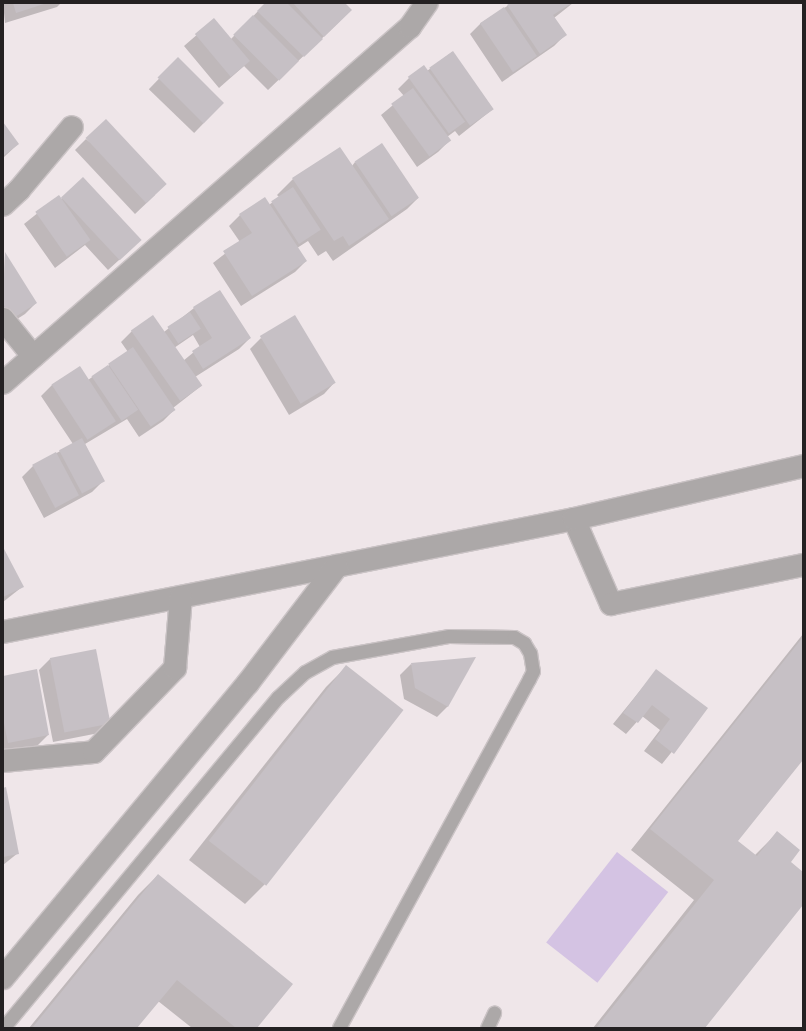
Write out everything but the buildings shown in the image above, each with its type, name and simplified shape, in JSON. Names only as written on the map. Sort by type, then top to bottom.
[{"type":"street","points":[[3,383],[404,32],[427,3]]},
{"type":"street","points":[[3,205],[19,190],[72,127]]},
{"type":"street","points":[[3,320],[33,356]]},
{"type":"street","points":[[3,632],[181,598],[574,519],[803,466]]},
{"type":"street","points":[[574,519],[611,604],[803,565]]},
{"type":"street","points":[[3,978],[248,683],[337,566]]},
{"type":"street","points":[[3,761],[94,752],[175,668],[181,598]]},
{"type":"lane","points":[[3,1028],[278,698],[306,672],[332,657],[449,636],[514,637],[524,643],[530,653],[533,671],[339,1028]]},
{"type":"lane","points":[[486,1028],[494,1013]]},
{"type":"shaded area","points":[[617,852],[668,892],[597,983],[546,943]]}]
